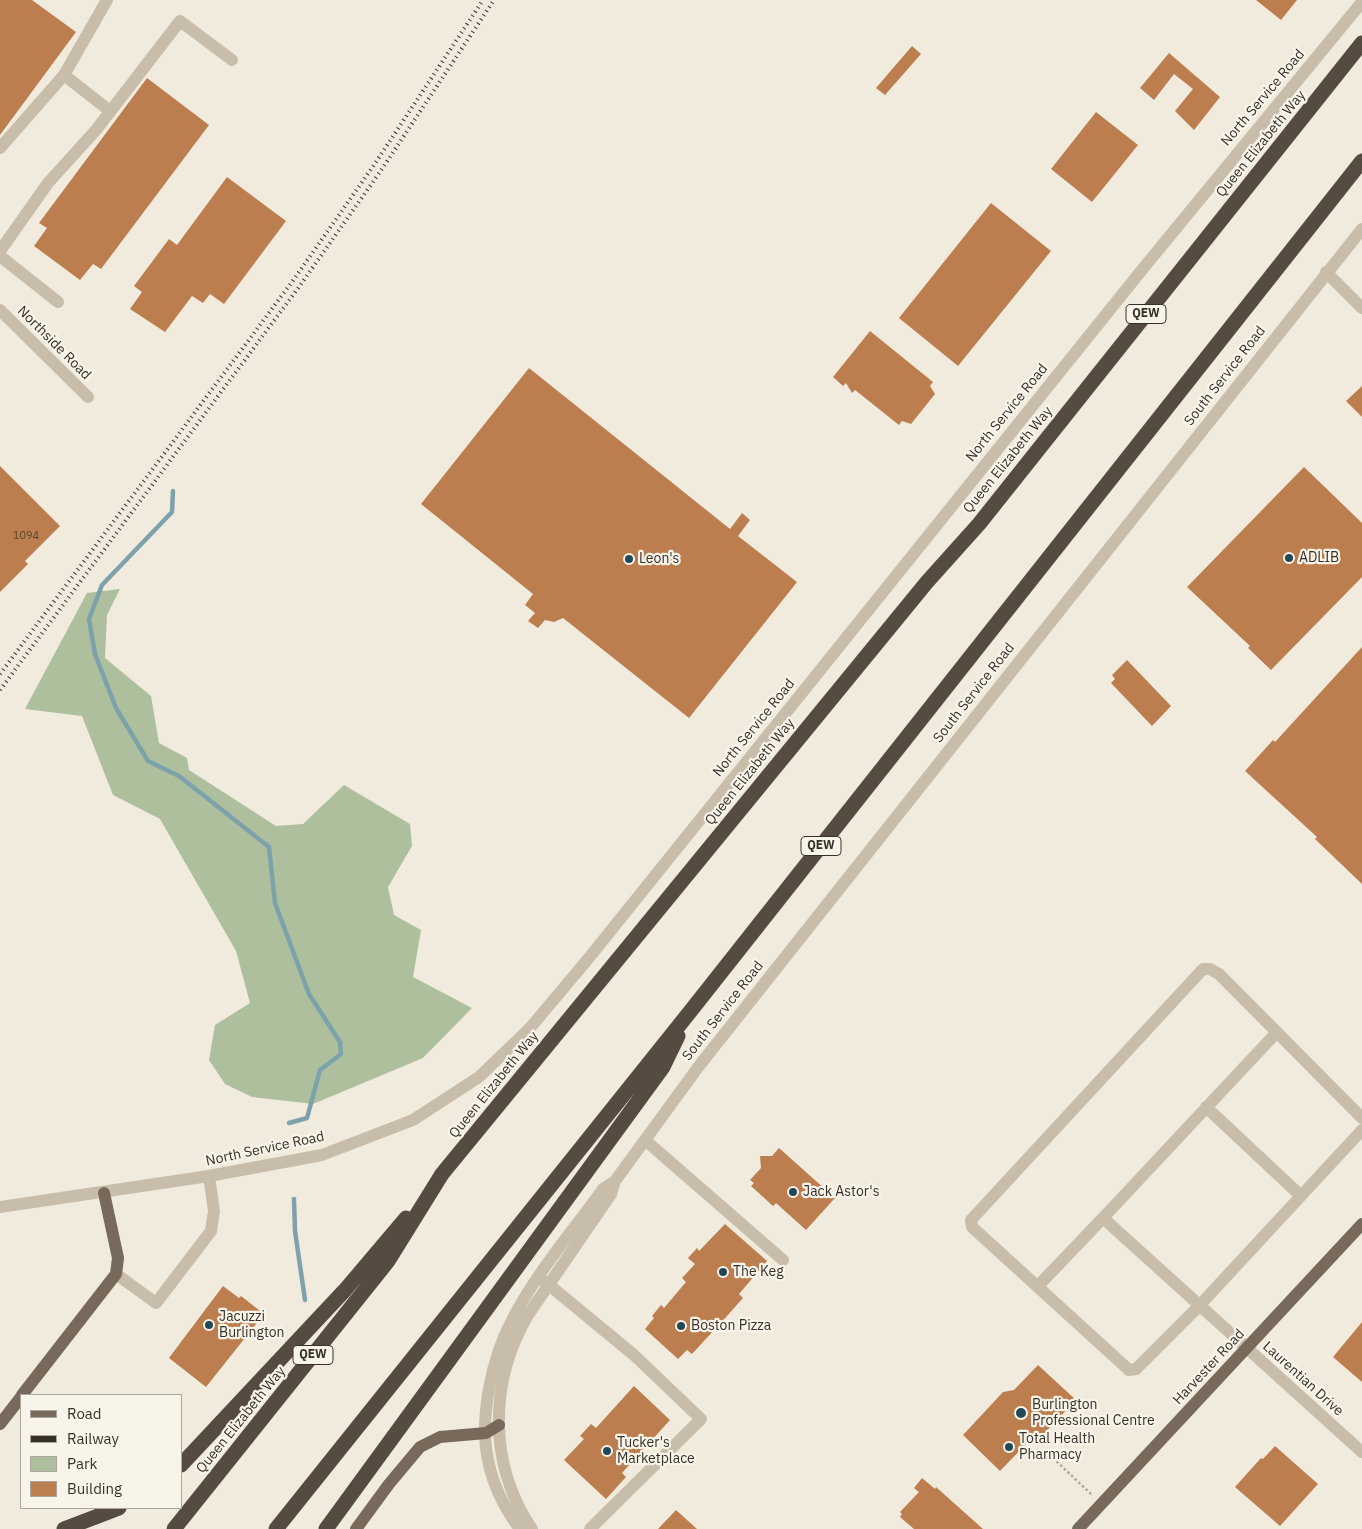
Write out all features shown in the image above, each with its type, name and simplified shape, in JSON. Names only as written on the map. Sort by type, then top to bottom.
[{"type":"highway","name":"Queen Elizabeth Way","points":[[174,1529],[388,1261],[442,1174],[927,582],[979,524],[1362,43]]},
{"type":"highway","name":"QEW","points":[[276,1529],[688,1013],[1362,161]]},
{"type":"highway","points":[[326,1529],[664,1067],[688,1013]]},
{"type":"highway","points":[[182,1464],[345,1290],[442,1174]]},
{"type":"highway","points":[[64,1529],[116,1509]]},
{"type":"main road","points":[[24,1394],[116,1274],[118,1258],[104,1193]]},
{"type":"main road","name":"Harvester Road","points":[[1078,1529],[1362,1224]]},
{"type":"main road","points":[[0,1424],[20,1399]]},
{"type":"main road","points":[[356,1529],[389,1484],[420,1447],[433,1440],[447,1436],[486,1434],[498,1425]]},
{"type":"street","points":[[0,148],[64,75],[107,0]]},
{"type":"street","name":"North Service Road","points":[[0,1207],[104,1193],[322,1155],[413,1120],[479,1077],[530,1028],[588,959],[1147,263],[1362,2]]},
{"type":"street","points":[[0,251],[48,183],[110,111],[180,21],[232,60]]},
{"type":"street","points":[[64,75],[110,111]]},
{"type":"street","name":"South Service Road","points":[[532,1529],[519,1507],[508,1481],[501,1453],[498,1425],[500,1386],[511,1349],[544,1281],[603,1189],[615,1181],[705,1059],[1326,272],[1362,229]]},
{"type":"street","points":[[0,256],[58,302]]},
{"type":"street","points":[[1326,272],[1362,308]]},
{"type":"street","name":"Northside Road","points":[[0,310],[88,397]]},
{"type":"street","points":[[1362,1118],[1219,974],[1210,969],[1203,969],[971,1220],[972,1227],[1130,1370],[1136,1369],[1199,1306],[1362,1130]]},
{"type":"street","points":[[1038,1286],[1277,1032]]},
{"type":"street","points":[[1206,1107],[1301,1196]]},
{"type":"street","points":[[645,1140],[783,1260]]},
{"type":"street","points":[[116,1274],[156,1302],[211,1231],[214,1211],[208,1176]]},
{"type":"street","name":"Laurentian Drive","points":[[1102,1218],[1362,1452]]},
{"type":"street","points":[[544,1281],[634,1354],[701,1419],[590,1529]]},
{"type":"street","name":"South Service Road","points":[[520,1529],[494,1481],[487,1454],[486,1434],[490,1387],[498,1354],[514,1316],[544,1281]]},
{"type":"path","points":[[1053,1458],[1101,1504]]},
{"type":"green space","points":[[120,589],[107,615],[105,658],[151,696],[159,743],[187,758],[189,770],[276,826],[303,824],[344,785],[410,824],[412,846],[388,887],[394,915],[421,930],[413,977],[472,1008],[423,1058],[313,1104],[252,1097],[225,1084],[209,1060],[215,1025],[250,1003],[236,951],[160,819],[113,795],[82,716],[25,709],[87,593]]},
{"type":"building","points":[[0,0],[32,0],[76,32],[0,135]]},
{"type":"building","points":[[1256,0],[1297,0],[1281,20]]},
{"type":"building","points":[[912,46],[921,54],[885,95],[876,88]]},
{"type":"building","points":[[1169,53],[1220,97],[1194,130],[1175,111],[1193,89],[1174,74],[1154,100],[1140,88]]},
{"type":"building","points":[[147,78],[209,125],[101,269],[93,264],[80,280],[34,246],[47,228],[39,223]]},
{"type":"building","points":[[1096,112],[1138,145],[1092,202],[1051,169]]},
{"type":"building","points":[[227,177],[286,221],[224,304],[210,294],[203,303],[192,296],[165,332],[130,309],[142,292],[134,286],[169,239],[177,245]]},
{"type":"building","points":[[991,203],[1051,251],[958,366],[899,318]]},
{"type":"building","points":[[870,331],[933,382],[930,386],[935,394],[911,424],[902,421],[899,425],[855,390],[852,393],[846,383],[843,386],[833,377]]},
{"type":"building","name":"Leon's","points":[[529,368],[730,529],[742,513],[750,520],[738,536],[797,582],[689,718],[563,618],[554,622],[545,620],[538,628],[528,621],[535,613],[525,605],[533,594],[421,504]]},
{"type":"building","points":[[1362,386],[1362,417],[1346,401]]},
{"type":"building","points":[[0,466],[60,526],[25,561],[28,564],[0,592]]},
{"type":"building","name":"ADLIB","points":[[1304,467],[1362,523],[1362,577],[1271,670],[1248,648],[1250,646],[1187,587]]},
{"type":"building","points":[[1362,647],[1362,884],[1315,839],[1317,837],[1245,771],[1273,740],[1275,742]]},
{"type":"building","points":[[1127,660],[1171,706],[1152,726],[1111,683],[1115,679],[1112,675]]},
{"type":"building","name":"Jack Astor's","points":[[779,1148],[835,1198],[806,1230],[776,1203],[773,1206],[751,1186],[754,1183],[750,1180],[761,1168],[760,1156],[772,1156]]},
{"type":"building","points":[[725,1224],[767,1261],[739,1294],[743,1298],[727,1316],[692,1354],[687,1350],[678,1359],[645,1329],[661,1305],[664,1308],[686,1282],[682,1278],[695,1264],[688,1258],[697,1248],[699,1251]]},
{"type":"building","points":[[223,1286],[239,1298],[241,1296],[264,1314],[206,1387],[169,1358]]},
{"type":"building","points":[[1362,1322],[1362,1382],[1333,1357]]},
{"type":"building","points":[[1038,1365],[1076,1400],[1036,1442],[1032,1444],[1028,1442],[1000,1471],[963,1435],[1003,1392],[1014,1390]]},
{"type":"building","name":"Tucker's Marketplace","points":[[634,1386],[670,1420],[622,1473],[626,1477],[606,1499],[564,1460],[584,1439],[580,1436],[591,1424],[596,1428]]},
{"type":"building","points":[[1275,1446],[1318,1484],[1280,1526],[1235,1487],[1261,1458],[1263,1459]]},
{"type":"building","points":[[922,1478],[935,1489],[936,1487],[983,1529],[914,1529],[900,1517],[902,1514],[900,1512],[919,1492],[914,1488]]},
{"type":"building","points":[[676,1510],[697,1529],[658,1529]]},
{"type":"waterway","points":[[173,491],[172,512],[102,585],[89,619],[95,654],[116,708],[148,761],[179,776],[269,847],[275,903],[309,994],[340,1042],[341,1054],[320,1070],[307,1118],[289,1123]]},
{"type":"waterway","points":[[294,1199],[295,1231],[305,1300]]},
{"type":"railway","points":[[0,674],[292,282],[374,165],[483,0]]},
{"type":"railway","points":[[0,690],[299,287],[382,169],[494,0]]},
{"type":"place","name":"ADLIB","points":[[1289,558]]},
{"type":"place","name":"Leon's","points":[[629,559]]},
{"type":"place","name":"Jack Astor's","points":[[793,1192]]},
{"type":"place","name":"The Keg","points":[[723,1272]]},
{"type":"place","name":"Jacuzzi Burlington","points":[[209,1325]]},
{"type":"place","name":"Boston Pizza","points":[[681,1326]]},
{"type":"place","name":"Burlington Professional Centre","points":[[1021,1413]]},
{"type":"place","name":"Total Health Pharmacy","points":[[1009,1447]]},
{"type":"place","name":"Tucker's Marketplace","points":[[607,1451]]}]
